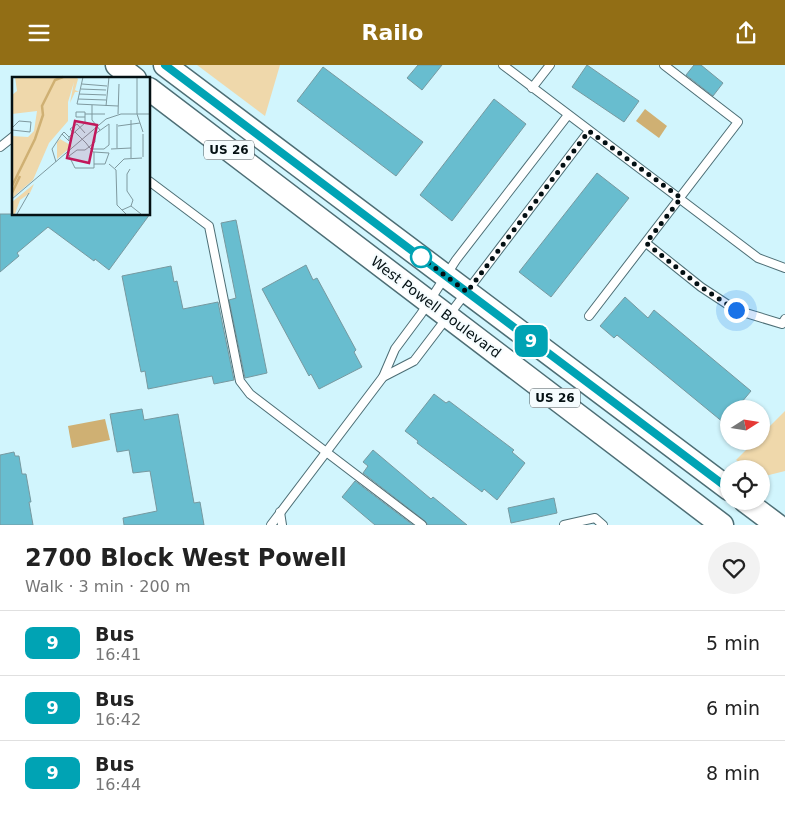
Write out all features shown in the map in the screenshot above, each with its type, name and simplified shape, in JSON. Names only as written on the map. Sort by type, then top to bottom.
[{"type":"main road","points":[[117,65],[132,77]]},
{"type":"main road","name":"US 26","points":[[165,65],[720,482]]},
{"type":"main road","name":"West Powell Boulevard","points":[[150,90],[722,525]]},
{"type":"main road","points":[[757,510],[777,525]]},
{"type":"lane","points":[[503,65],[758,257],[785,268]]},
{"type":"lane","points":[[532,88],[550,65]]},
{"type":"lane","points":[[589,315],[738,122],[664,65]]},
{"type":"lane","points":[[271,525],[383,377],[395,349],[456,261],[568,115]]},
{"type":"lane","points":[[383,377],[414,361],[589,131]]},
{"type":"lane","points":[[0,147],[12,138]]},
{"type":"lane","points":[[150,182],[209,226],[240,381],[250,394],[422,525]]},
{"type":"lane","points":[[646,243],[701,287],[736,310],[782,324],[785,319]]},
{"type":"lane","points":[[280,512],[282,525]]},
{"type":"lane","points":[[564,525],[595,519],[603,525]]},
{"type":"shaded area","points":[[197,65],[280,65],[265,116]]},
{"type":"shaded area","points":[[645,109],[667,126],[659,138],[636,121]]},
{"type":"shaded area","points":[[785,411],[785,471],[770,475],[770,460],[736,460],[746,450],[770,450],[770,426]]},
{"type":"shaded area","points":[[105,419],[110,440],[72,448],[68,426]]},
{"type":"building","points":[[418,65],[442,65],[422,90],[407,78]]},
{"type":"building","points":[[587,65],[639,101],[624,122],[572,87]]},
{"type":"building","points":[[694,65],[701,65],[723,83],[713,96],[686,75]]},
{"type":"building","points":[[323,67],[423,142],[396,176],[297,101]]},
{"type":"building","points":[[494,99],[526,124],[452,221],[420,195]]},
{"type":"building","points":[[597,173],[629,198],[551,297],[519,272]]},
{"type":"building","points":[[0,214],[149,215],[109,270],[48,227],[17,253],[19,256],[0,272]]},
{"type":"building","points":[[236,220],[267,373],[245,378],[229,300],[236,298],[221,223]]},
{"type":"building","points":[[306,265],[313,280],[317,278],[356,350],[354,352],[362,367],[319,389],[311,374],[309,376],[262,289]]},
{"type":"building","points":[[171,266],[174,282],[177,281],[183,309],[218,302],[234,380],[214,384],[212,376],[148,389],[145,371],[141,372],[122,276]]},
{"type":"building","points":[[625,297],[648,318],[654,310],[751,391],[744,400],[720,400],[720,420],[617,335],[614,338],[600,326]]},
{"type":"building","points":[[434,394],[446,403],[449,401],[514,450],[512,452],[525,463],[497,500],[484,489],[482,492],[417,443],[418,441],[405,431]]},
{"type":"building","points":[[142,409],[144,420],[178,414],[194,503],[200,502],[204,525],[124,525],[123,518],[157,511],[150,471],[133,473],[129,450],[117,452],[110,414]]},
{"type":"building","points":[[373,450],[431,499],[433,497],[467,525],[428,525],[363,473],[368,466],[363,462]]},
{"type":"building","points":[[14,452],[15,456],[19,456],[22,474],[26,474],[33,525],[0,525],[0,455]]},
{"type":"building","points":[[355,481],[413,525],[375,525],[342,497]]},
{"type":"building","points":[[554,498],[557,513],[511,523],[508,508]]},
{"type":"bus line","name":"9","points":[[165,65],[720,482]]},
{"type":"route","points":[[421,257],[414,252],[467,292],[589,131],[681,198],[646,243],[701,287],[736,310]]}]
